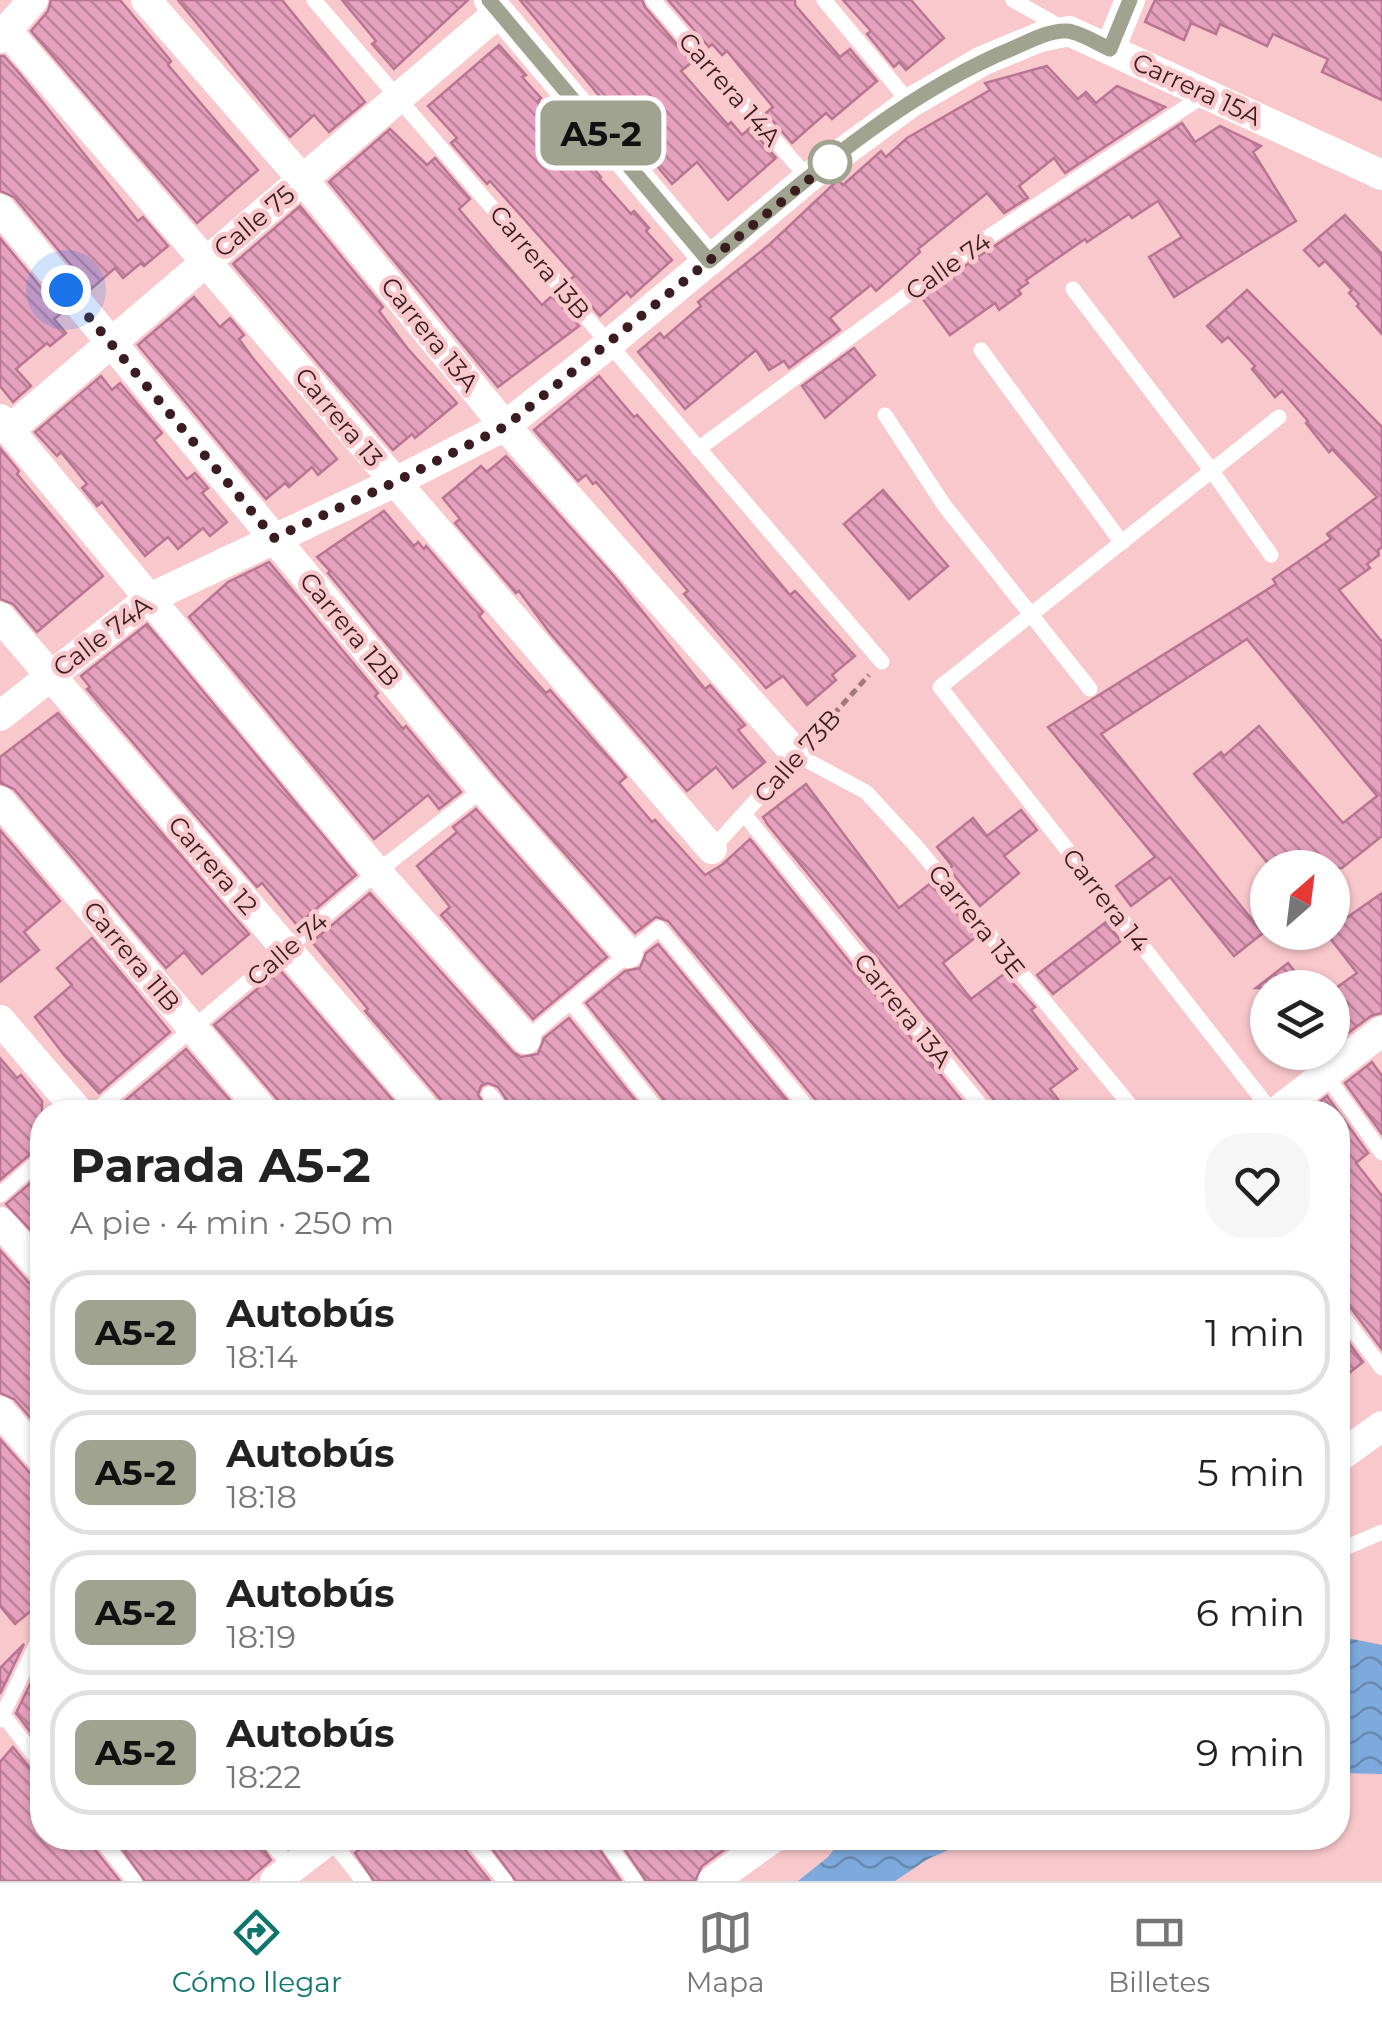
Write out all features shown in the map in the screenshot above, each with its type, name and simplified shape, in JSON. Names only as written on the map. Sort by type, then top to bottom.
[{"type":"street","points":[[2,30],[32,0]]},
{"type":"street","name":"Carrera 13A","points":[[146,0],[506,426],[797,755]]},
{"type":"street","points":[[1110,49],[1130,0]]},
{"type":"street","points":[[494,6],[709,261]]},
{"type":"street","name":"Calle 75","points":[[5,424],[111,343],[302,180],[399,97],[494,6]]},
{"type":"street","name":"Carrera 13","points":[[2,30],[207,261],[712,849]]},
{"type":"street","name":"Calle 74A","points":[[0,716],[150,598],[506,426],[808,178],[910,103],[982,62],[1040,37],[1069,31]]},
{"type":"street","name":"Carrera 15A","points":[[1069,31],[1382,174]]},
{"type":"street","name":"Carrera 12B","points":[[0,209],[482,789],[628,953]]},
{"type":"street","points":[[5,424],[376,872],[526,1039]]},
{"type":"street","name":"Carrera 12","points":[[0,617],[417,1100]]},
{"type":"street","name":"Carrera 11B","points":[[0,800],[254,1100]]},
{"type":"street","points":[[0,1020],[69,1100]]},
{"type":"street","points":[[1291,1100],[1382,1031]]},
{"type":"street","points":[[1,1217],[30,1254]]},
{"type":"street","points":[[0,1411],[30,1445]]},
{"type":"street","points":[[1350,1449],[1382,1426]]},
{"type":"street","points":[[284,1874],[315,1850]]},
{"type":"street","points":[[713,1881],[748,1850]]},
{"type":"lane","name":"Carrera 13B","points":[[314,0],[882,662]]},
{"type":"lane","name":"Carrera 14A","points":[[653,0],[808,178]]},
{"type":"lane","points":[[824,0],[910,103]]},
{"type":"lane","name":"Carrera 15A","points":[[1013,0],[1069,31]]},
{"type":"lane","name":"Calle 74","points":[[698,449],[968,251],[1206,94]]},
{"type":"lane","points":[[1072,289],[1212,471],[1271,555]]},
{"type":"lane","points":[[981,350],[1122,542]]},
{"type":"lane","points":[[885,415],[944,505],[1090,689]]},
{"type":"lane","points":[[1032,614],[1279,417]]},
{"type":"lane","name":"Carrera 14","points":[[1032,614],[940,688],[1265,1100]]},
{"type":"lane","name":"Calle 73B","points":[[712,849],[797,755]]},
{"type":"lane","name":"Carrera 13E","points":[[797,755],[866,792],[916,846],[1126,1100]]},
{"type":"lane","name":"Calle 74","points":[[108,1100],[376,872],[482,789]]},
{"type":"lane","name":"Carrera 13A","points":[[744,814],[976,1100]]},
{"type":"lane","points":[[526,1039],[659,928],[801,1100]]},
{"type":"lane","points":[[571,1002],[650,1100]]},
{"type":"lane","points":[[1326,1076],[1343,1100]]},
{"type":"lane","points":[[489,1094],[494,1100]]},
{"type":"lane","points":[[1350,1109],[1382,1153]]},
{"type":"lane","points":[[1,1217],[30,1175]]},
{"type":"lane","points":[[1350,1326],[1382,1368]]},
{"type":"lane","points":[[1350,1546],[1382,1532]]},
{"type":"lane","points":[[30,1658],[1,1718],[30,1751]]},
{"type":"lane","points":[[109,1850],[134,1881]]},
{"type":"lane","points":[[273,1850],[284,1874]]},
{"type":"lane","points":[[339,1850],[363,1881]]},
{"type":"lane","points":[[479,1850],[504,1881]]},
{"type":"lane","points":[[612,1850],[635,1881]]},
{"type":"path","name":"Calle 73B","points":[[797,755],[882,662]]},
{"type":"water","points":[[1350,1638],[1382,1645],[1382,1774],[1350,1773]]},
{"type":"water","points":[[834,1850],[949,1850],[895,1881],[798,1881]]},
{"type":"building","points":[[51,0],[120,0],[171,61],[168,65],[258,170],[197,223],[31,31],[48,11]]},
{"type":"building","points":[[178,0],[282,0],[365,102],[329,132],[314,115],[290,137]]},
{"type":"building","points":[[342,0],[468,0],[394,69]]},
{"type":"building","points":[[520,0],[642,0],[692,62],[681,71],[728,125],[731,122],[742,135],[750,128],[776,158],[728,200],[697,162],[672,184]]},
{"type":"building","points":[[668,0],[795,0],[795,5],[840,57],[850,49],[877,81],[832,119],[826,113],[792,143],[766,113],[773,107],[727,51],[722,55],[712,44],[709,47]]},
{"type":"building","points":[[843,0],[911,0],[944,38],[906,70],[899,62],[894,67],[867,34],[871,31]]},
{"type":"building","points":[[1155,0],[1382,0],[1382,100],[1322,72],[1328,59],[1273,34],[1267,46],[1220,24],[1216,34],[1191,23],[1184,40],[1145,22]]},
{"type":"building","points":[[499,45],[526,75],[522,77],[541,98],[538,101],[599,178],[631,214],[634,211],[672,260],[631,297],[627,292],[600,316],[569,280],[575,276],[451,143],[457,138],[428,106]]},
{"type":"building","points":[[0,56],[20,74],[138,221],[143,217],[168,246],[144,266],[141,263],[123,278],[115,268],[91,289],[14,197],[0,191]]},
{"type":"building","points":[[1047,66],[1078,99],[1086,92],[1096,103],[1117,86],[1165,107],[1065,173],[1054,158],[1019,186],[1028,198],[1004,213],[987,193],[918,249],[920,252],[876,291],[871,285],[830,318],[840,330],[789,368],[784,361],[769,370],[756,350],[685,409],[638,352],[660,333],[664,338],[701,306],[698,302],[770,244],[838,180],[843,185],[881,151],[886,157],[907,138],[990,90],[985,83]]},
{"type":"building","points":[[1182,123],[1195,142],[1220,126],[1261,146],[1253,152],[1296,221],[1174,297],[1149,257],[1182,237],[1158,201],[1132,218],[1129,214],[1087,242],[1085,239],[1026,280],[1028,283],[1018,290],[1021,294],[999,310],[995,303],[950,335],[922,298],[973,260]]},
{"type":"building","points":[[390,129],[427,165],[435,158],[470,199],[459,209],[492,248],[542,305],[553,295],[579,326],[498,387],[329,182]]},
{"type":"building","points":[[300,206],[383,307],[379,311],[408,349],[457,403],[415,438],[412,434],[393,450],[233,264]]},
{"type":"building","points":[[1345,215],[1382,254],[1382,334],[1357,306],[1349,293],[1352,290],[1325,261],[1319,266],[1304,250]]},
{"type":"building","points":[[0,238],[62,313],[54,319],[66,333],[16,369],[31,386],[13,402],[0,386]]},
{"type":"building","points":[[1247,290],[1382,427],[1382,547],[1379,555],[1367,564],[1370,568],[1339,590],[1382,642],[1382,836],[1350,862],[1350,850],[1257,850],[1194,774],[1221,752],[1224,756],[1259,726],[1343,823],[1377,796],[1247,639],[1101,734],[1250,917],[1250,943],[1234,956],[1170,877],[1131,906],[1116,886],[1155,857],[1048,727],[1276,584],[1273,579],[1331,539],[1327,534],[1377,497],[1332,449],[1329,452],[1282,391],[1275,397],[1252,369],[1255,366],[1228,337],[1222,342],[1207,326]]},
{"type":"building","points":[[194,297],[220,327],[230,318],[244,335],[239,339],[252,357],[337,459],[318,475],[312,467],[289,487],[285,483],[266,499],[138,345]]},
{"type":"building","points":[[854,348],[875,375],[825,418],[802,386]]},
{"type":"building","points":[[101,376],[112,390],[120,383],[162,433],[154,440],[187,479],[195,473],[208,488],[202,493],[227,522],[210,536],[203,528],[178,549],[168,537],[145,556],[102,502],[97,506],[82,488],[87,484],[61,452],[57,456],[35,432]]},
{"type":"building","points":[[599,376],[684,468],[790,595],[795,591],[855,656],[832,675],[836,680],[807,705],[783,676],[766,688],[684,594],[688,591],[596,482],[593,484],[586,475],[578,481],[534,430]]},
{"type":"building","points":[[0,448],[19,471],[17,474],[103,576],[37,632],[13,604],[0,599]]},
{"type":"building","points":[[506,456],[614,576],[705,689],[710,685],[745,725],[738,730],[765,762],[733,788],[716,767],[687,791],[550,633],[519,591],[516,593],[455,523],[460,519],[443,498],[481,466],[487,472]]},
{"type":"building","points":[[883,490],[948,566],[909,599],[844,524]]},
{"type":"building","points":[[384,511],[414,546],[418,542],[424,549],[426,546],[483,612],[479,616],[515,659],[546,693],[550,690],[626,777],[619,783],[652,822],[655,820],[705,875],[750,839],[961,1100],[816,1100],[668,921],[656,917],[635,933],[497,777],[317,557]]},
{"type":"building","points":[[269,562],[378,693],[375,696],[403,729],[406,726],[461,792],[439,809],[428,795],[374,839],[189,617],[228,582]]},
{"type":"building","points":[[147,624],[356,875],[297,925],[262,883],[257,887],[87,689],[90,687],[81,676]]},
{"type":"building","points":[[58,713],[249,934],[202,974],[184,952],[166,968],[14,789],[0,783],[0,757]]},
{"type":"building","points":[[806,784],[899,908],[932,882],[976,937],[943,963],[971,999],[1004,974],[1035,1007],[1031,1010],[1077,1069],[1050,1089],[1059,1100],[994,1100],[763,817]]},
{"type":"building","points":[[476,809],[607,957],[533,1019],[441,915],[450,907],[417,866],[457,832],[453,827]]},
{"type":"building","points":[[1021,810],[1037,830],[1004,856],[1019,873],[980,906],[949,869],[952,866],[937,847],[973,818],[987,836]]},
{"type":"building","points":[[0,830],[60,901],[24,932],[39,950],[0,982]]},
{"type":"building","points":[[370,893],[513,1052],[521,1057],[538,1054],[544,1038],[569,1018],[635,1100],[507,1100],[498,1087],[488,1083],[481,1086],[478,1095],[482,1100],[441,1100],[312,942]]},
{"type":"building","points":[[1382,893],[1382,1013],[1350,1032],[1350,978],[1357,973],[1339,950],[1350,950],[1350,915]]},
{"type":"building","points":[[1106,922],[1121,941],[1053,994],[1037,975]]},
{"type":"building","points":[[92,938],[170,1032],[99,1093],[35,1017],[72,985],[57,968]]},
{"type":"building","points":[[658,944],[787,1100],[664,1100],[586,1003],[625,971],[640,968],[646,953]]},
{"type":"building","points":[[280,970],[393,1100],[278,1100],[214,1025]]},
{"type":"building","points":[[186,1049],[230,1100],[126,1100]]},
{"type":"building","points":[[0,1058],[17,1078],[21,1075],[41,1100],[30,1100],[30,1154],[0,1180]]},
{"type":"building","points":[[1372,1062],[1382,1076],[1382,1134],[1345,1083]]},
{"type":"building","points":[[1350,1128],[1368,1153],[1356,1163],[1382,1196],[1381,1348],[1350,1307]]},
{"type":"building","points":[[30,1183],[30,1229],[6,1204]]},
{"type":"building","points":[[0,1250],[30,1283],[30,1417],[14,1399],[0,1393]]},
{"type":"building","points":[[1350,1344],[1363,1362],[1350,1372]]},
{"type":"building","points":[[0,1439],[30,1472],[30,1612],[15,1624],[0,1606]]},
{"type":"building","points":[[24,1644],[0,1694],[0,1668]]},
{"type":"building","points":[[30,1684],[30,1731],[16,1713]]},
{"type":"building","points":[[13,1747],[30,1768],[30,1850],[95,1850],[120,1881],[0,1881],[0,1762]]},
{"type":"building","points":[[123,1850],[264,1850],[271,1860],[247,1881],[145,1881]]},
{"type":"building","points":[[465,1850],[490,1881],[374,1881],[355,1853]]},
{"type":"building","points":[[493,1850],[600,1850],[621,1881],[516,1881]]},
{"type":"building","points":[[625,1850],[724,1850],[702,1866],[695,1881],[646,1881]]},
{"type":"bus line","name":"A5-2","points":[[489,0],[709,261],[808,178],[910,103],[982,62],[1040,37],[1069,31],[1110,49],[1130,0]]},
{"type":"route","points":[[66,290],[274,538],[506,426],[833,160],[830,162]]}]
